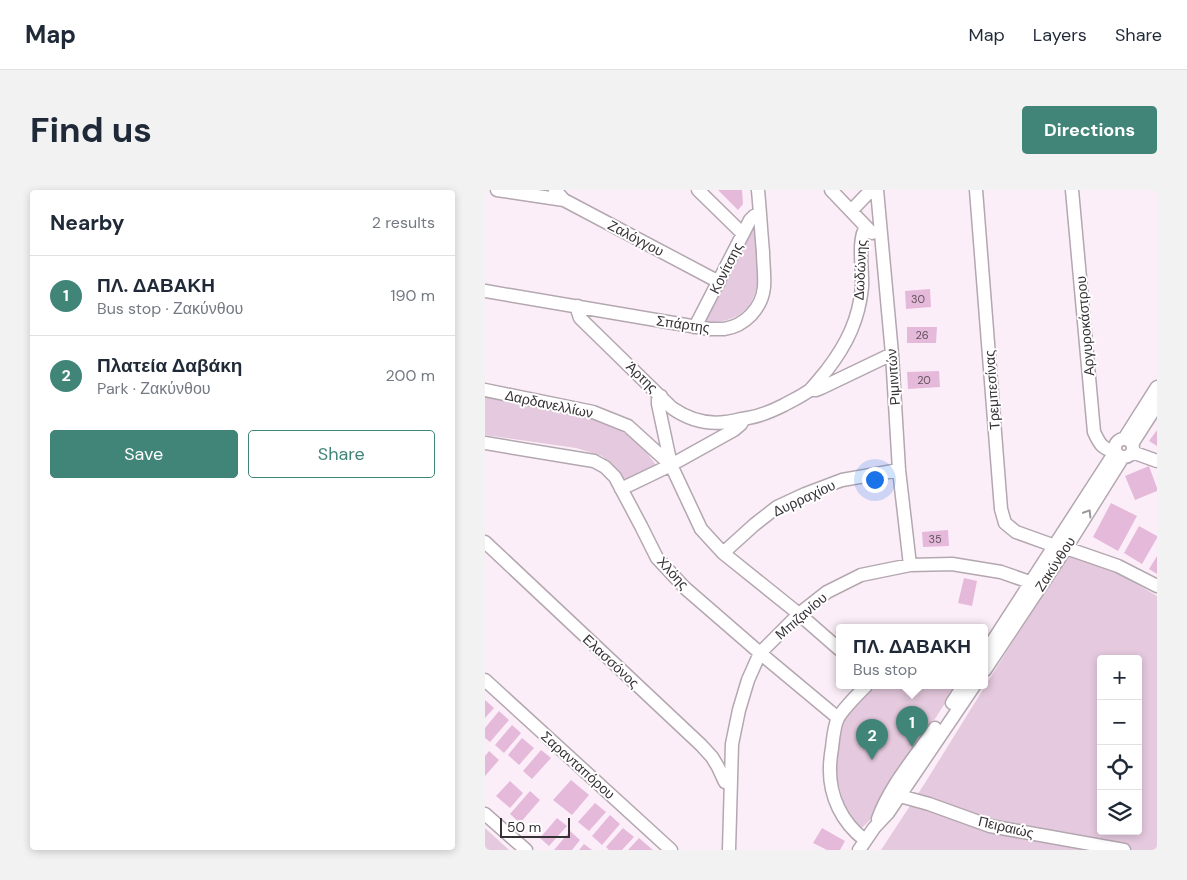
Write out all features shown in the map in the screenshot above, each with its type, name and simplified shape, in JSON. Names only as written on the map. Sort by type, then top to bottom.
[{"type":"street","points":[[497,190],[564,200]]},
{"type":"street","name":"Ζαλόγγου","points":[[555,190],[564,200],[719,282]]},
{"type":"street","points":[[698,190],[743,234]]},
{"type":"street","name":"Σπάρτης","points":[[485,292],[709,329],[738,325],[748,318],[755,309],[761,299],[764,288],[765,272],[758,190]]},
{"type":"street","points":[[831,190],[852,210],[866,227],[874,234],[881,236]]},
{"type":"street","points":[[852,210],[871,190]]},
{"type":"street","name":"Ριμινιτών","points":[[877,190],[892,354],[899,470],[910,564]]},
{"type":"street","points":[[968,190],[977,195]]},
{"type":"street","name":"Αργυροκάστρου","points":[[1072,190],[1094,432],[1099,444],[1109,450],[1125,449],[1157,461]]},
{"type":"street","name":"Τρεμπεσίνας","points":[[977,195],[1001,509],[1005,523],[1016,532],[1118,566],[1157,586]]},
{"type":"street","name":"Κονίτσης","points":[[695,327],[750,220],[754,216],[761,214]]},
{"type":"street","name":"Δωδώνης","points":[[661,396],[678,412],[691,419],[720,423],[758,416],[776,409],[809,390],[841,351],[854,324],[862,286],[861,235],[866,227]]},
{"type":"street","name":"Άρτης","points":[[578,306],[580,318],[661,396],[657,404],[671,465]]},
{"type":"street","name":"Δωδώνης","points":[[809,390],[817,390],[892,354]]},
{"type":"street","name":"Ζακύνθου","points":[[1125,449],[1157,387]]},
{"type":"street","name":"Δαρδανελλίων","points":[[485,390],[593,412],[628,426],[671,465],[701,529],[723,553],[836,646]]},
{"type":"street","name":"Ζακύνθου","points":[[988,649],[1036,584],[1125,449],[1157,406]]},
{"type":"street","name":"Δωδώνης","points":[[621,489],[671,465],[734,430],[744,419]]},
{"type":"street","name":"Χλόης","points":[[485,443],[594,461],[605,467],[615,477],[657,558],[685,588],[838,718]]},
{"type":"street","name":"Δυρραχίου","points":[[723,553],[777,507],[842,480],[899,470]]},
{"type":"street","name":"Ελασσόνος","points":[[485,542],[701,745],[712,757],[725,782],[731,784]]},
{"type":"street","name":"Μπιζανίου","points":[[729,850],[733,744],[739,710],[748,680],[760,653],[799,614],[827,592],[861,575],[910,564],[952,564],[1001,572],[1036,584]]},
{"type":"street","name":"Ζακύνθου","points":[[988,665],[1036,584]]},
{"type":"street","name":"Σαρανταπόρου","points":[[485,680],[671,850]]},
{"type":"street","points":[[863,689],[838,718],[833,739],[830,768],[832,794],[842,817],[856,834],[862,845],[888,813],[896,794],[961,689]]},
{"type":"street","points":[[874,828],[882,808],[910,781],[972,689]]},
{"type":"street","points":[[910,781],[913,795],[921,802]]},
{"type":"street","name":"Πειραιώς","points":[[896,794],[990,826],[1124,850]]},
{"type":"street","points":[[888,813],[904,805],[921,802]]},
{"type":"street","points":[[485,814],[526,850]]},
{"type":"shaded area","points":[[755,225],[758,276],[756,288],[749,306],[735,317],[716,322],[704,322]]},
{"type":"shaded area","points":[[485,397],[591,419],[623,432],[640,444],[660,470],[630,489],[620,472],[602,456],[576,448],[485,435]]},
{"type":"shaded area","points":[[1067,554],[1120,574],[1157,596],[1157,850],[881,850],[983,689],[988,689],[988,681]]},
{"type":"shaded area","points":[[874,689],[954,689],[870,820],[862,828],[853,819],[843,801],[836,774],[837,747],[845,718]]},
{"type":"shaded area","points":[[485,828],[509,850],[485,850]]},
{"type":"building","points":[[718,190],[742,190],[743,204],[738,210]]},
{"type":"building","points":[[930,289],[931,307],[906,309],[905,291]]},
{"type":"building","points":[[907,327],[937,327],[936,343],[907,343]]},
{"type":"building","points":[[939,371],[940,387],[908,389],[907,372]]},
{"type":"building","points":[[1157,430],[1157,446],[1149,441]]},
{"type":"building","points":[[1149,466],[1157,491],[1135,500],[1125,476]]},
{"type":"building","points":[[1111,503],[1137,516],[1118,551],[1093,537]]},
{"type":"building","points":[[1139,526],[1157,536],[1142,564],[1124,553]]},
{"type":"building","points":[[948,530],[949,546],[923,547],[922,532]]},
{"type":"building","points":[[1157,556],[1157,574],[1149,569]]},
{"type":"building","points":[[964,578],[977,581],[972,606],[958,603]]},
{"type":"building","points":[[485,700],[494,708],[485,718]]},
{"type":"building","points":[[499,711],[509,720],[490,742],[485,738],[485,728]]},
{"type":"building","points":[[512,725],[521,733],[504,753],[495,745]]},
{"type":"building","points":[[522,738],[534,748],[519,765],[508,755]]},
{"type":"building","points":[[541,750],[551,758],[532,779],[523,771]]},
{"type":"building","points":[[489,751],[499,760],[485,776],[485,756]]},
{"type":"building","points":[[571,780],[589,795],[572,815],[553,800]]},
{"type":"building","points":[[510,781],[523,793],[510,808],[496,796]]},
{"type":"building","points":[[530,791],[540,800],[520,823],[510,814]]},
{"type":"building","points":[[595,803],[606,812],[589,831],[578,822]]},
{"type":"building","points":[[610,815],[620,824],[602,845],[592,836]]},
{"type":"building","points":[[557,818],[567,826],[549,846],[540,838]]},
{"type":"building","points":[[623,828],[634,837],[622,850],[609,850],[606,847]]},
{"type":"building","points":[[822,828],[845,841],[840,850],[827,850],[813,843]]},
{"type":"building","points":[[570,831],[580,840],[572,850],[554,850]]},
{"type":"building","points":[[639,838],[653,850],[628,850]]},
{"type":"building","points":[[584,844],[592,850],[579,850]]},
{"type":"place","name":"ΠΛ. ΔΑΒΑΚΗ","points":[[912,747]]},
{"type":"place","name":"Πλατεία Δαβάκη","points":[[872,760]]}]
